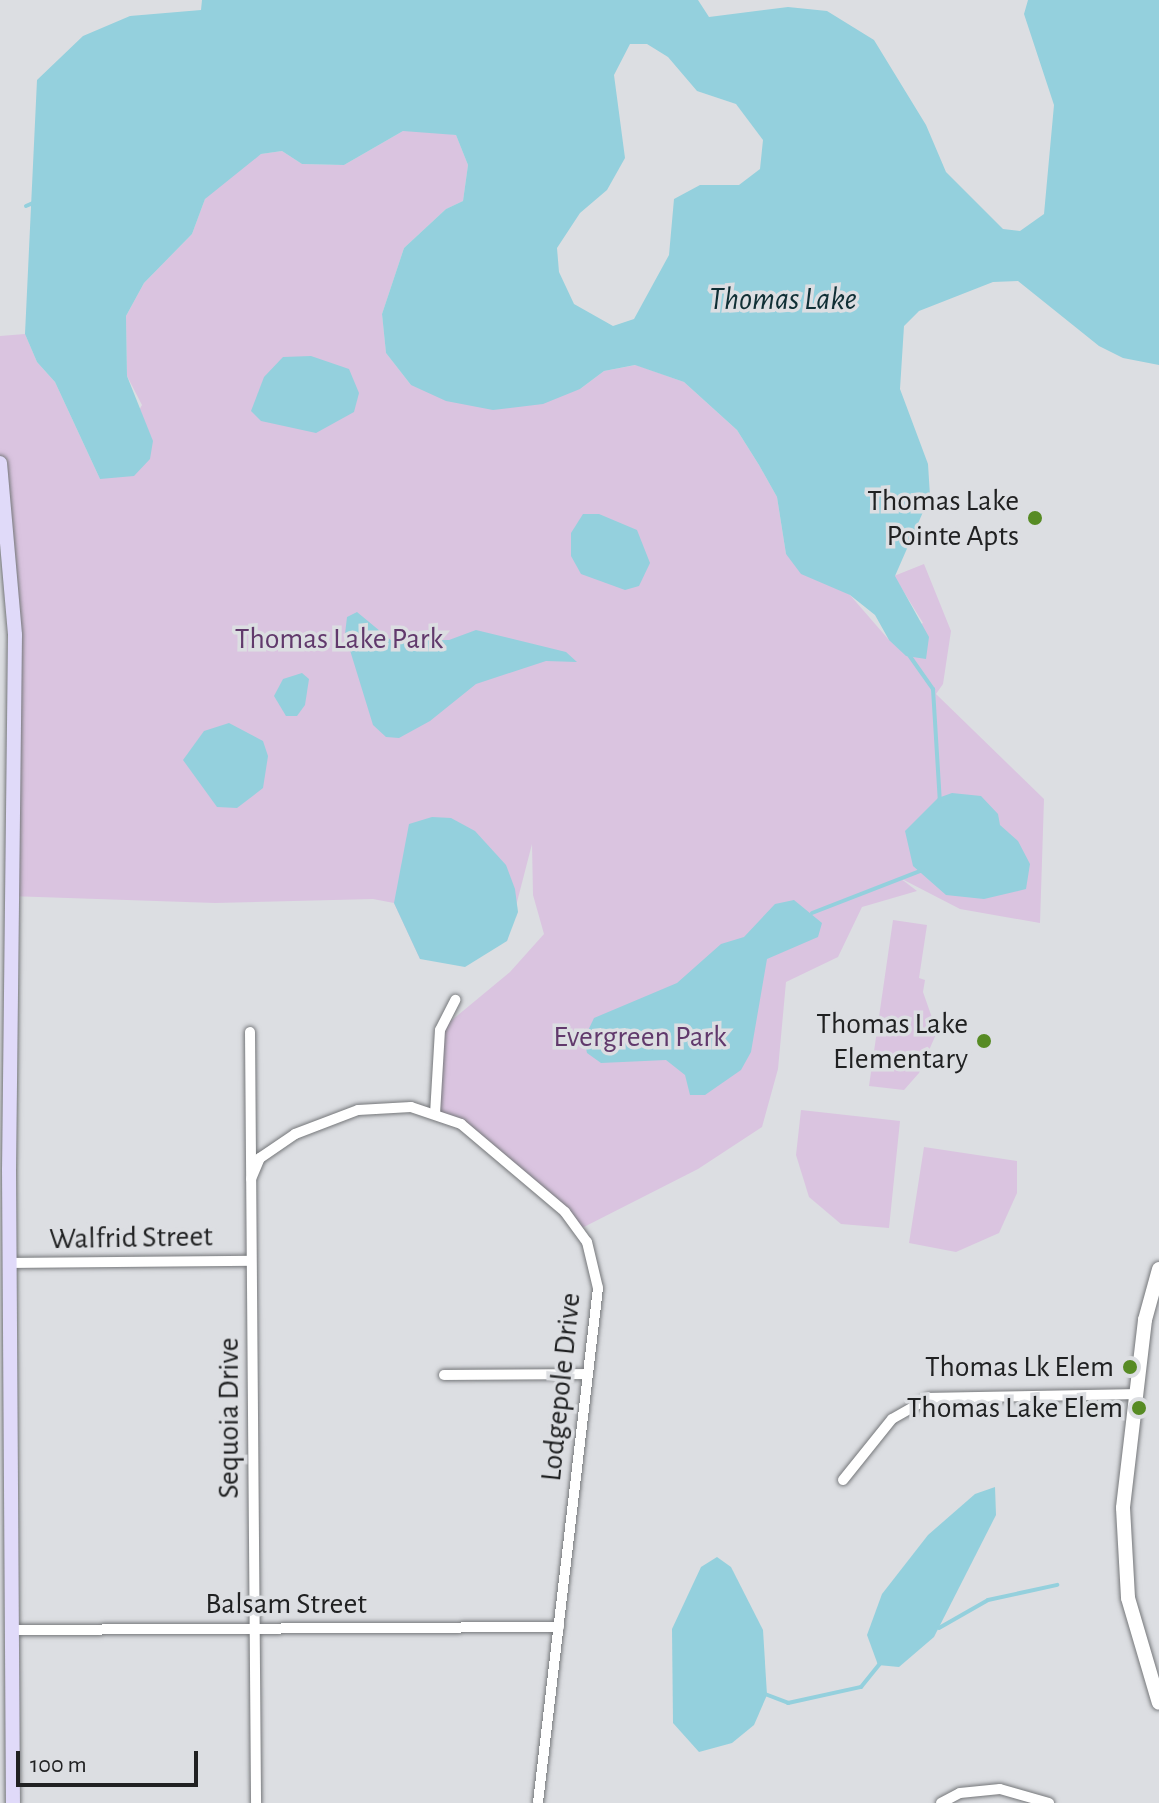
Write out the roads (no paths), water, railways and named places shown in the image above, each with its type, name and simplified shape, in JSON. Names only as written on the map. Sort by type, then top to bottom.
[{"type":"main road","points":[[0,463],[15,635],[17,787],[5,859],[4,1169],[11,1263],[13,1803]]},
{"type":"street","points":[[435,1114],[440,1030],[455,1000]]},
{"type":"street","name":"Sequoia Drive","points":[[250,1032],[256,1803]]},
{"type":"street","name":"Lodgepole Drive","points":[[251,1179],[260,1158],[295,1134],[358,1110],[411,1107],[461,1124],[557,1205],[587,1242],[598,1288],[538,1803]]},
{"type":"street","name":"Walfrid Street","points":[[11,1263],[251,1261]]},
{"type":"street","points":[[1159,1269],[1135,1394],[1123,1508],[1128,1598],[1159,1703]]},
{"type":"street","points":[[444,1375],[588,1374]]},
{"type":"street","points":[[843,1480],[892,1419],[929,1398],[1135,1394]]},
{"type":"street","name":"Balsam Street","points":[[14,1630],[559,1627]]},
{"type":"street","points":[[941,1803],[960,1793],[1000,1789],[1049,1803]]},
{"type":"water","name":"Thomas Lake","points":[[202,0],[698,0],[709,17],[788,7],[827,11],[874,40],[926,125],[946,172],[1003,229],[1020,231],[1044,214],[1054,105],[1024,14],[1028,0],[1159,0],[1159,365],[1123,358],[1099,346],[1018,281],[993,282],[919,311],[904,326],[900,389],[928,464],[930,496],[895,576],[929,637],[926,659],[906,656],[889,640],[875,615],[850,595],[801,574],[786,554],[777,497],[759,465],[737,430],[684,382],[635,365],[604,371],[580,389],[543,404],[493,410],[446,401],[411,385],[386,353],[382,314],[404,248],[446,209],[463,201],[468,165],[456,135],[403,131],[344,165],[302,164],[282,151],[261,154],[205,199],[192,234],[144,283],[126,316],[127,376],[153,441],[150,459],[134,476],[100,479],[55,382],[37,362],[25,334],[37,80],[83,36],[130,16],[201,10]],"holes":[[[630,44],[647,44],[668,57],[697,91],[736,104],[763,140],[760,169],[739,185],[700,185],[674,199],[669,255],[634,319],[613,326],[574,304],[559,272],[557,248],[580,213],[607,190],[625,158],[614,75]]]},
{"type":"water","points":[[311,356],[349,369],[359,393],[354,412],[316,433],[261,421],[251,411],[264,377],[283,357]]},
{"type":"water","points":[[583,514],[599,514],[637,530],[650,563],[639,586],[625,590],[581,574],[571,556],[571,533]]},
{"type":"water","points":[[357,612],[392,641],[449,640],[476,630],[566,652],[577,662],[546,661],[476,684],[430,721],[399,738],[386,737],[373,725],[345,634],[347,617]]},
{"type":"water","points":[[302,673],[309,679],[305,705],[297,716],[286,716],[274,696],[283,679]]},
{"type":"water","points":[[229,723],[263,741],[268,756],[263,788],[237,808],[217,807],[183,760],[204,731]]},
{"type":"water","points":[[952,793],[981,796],[998,814],[1000,825],[1018,841],[1030,864],[1026,889],[984,899],[946,895],[913,866],[905,831],[938,798]]},
{"type":"water","points":[[432,817],[451,818],[475,831],[506,865],[515,889],[518,912],[507,941],[465,967],[420,959],[394,903],[409,824]]},
{"type":"water","points":[[794,900],[822,923],[818,937],[767,959],[751,1052],[741,1070],[705,1095],[690,1095],[685,1075],[666,1060],[601,1063],[587,1053],[584,1039],[594,1018],[677,983],[721,944],[744,937],[775,904]]},
{"type":"water","points":[[995,1487],[996,1515],[934,1637],[899,1667],[878,1665],[867,1635],[882,1594],[928,1535],[975,1494]]},
{"type":"water","points":[[717,1557],[731,1567],[763,1630],[767,1695],[754,1725],[732,1743],[699,1752],[673,1723],[672,1629],[701,1567]]},
{"type":"waterway","points":[[26,206],[38,201]]},
{"type":"waterway","points":[[909,655],[933,689],[940,802]]},
{"type":"waterway","points":[[812,913],[923,870]]},
{"type":"waterway","points":[[939,1628],[988,1600],[1057,1585]]},
{"type":"waterway","points":[[765,1694],[788,1703],[861,1687],[881,1662]]},
{"type":"place","name":"Thomas Lake Pointe Apts","points":[[1035,518]]},
{"type":"place","name":"Thomas Lake Elementary","points":[[984,1041]]},
{"type":"place","name":"Thomas Lk Elem","points":[[1130,1367]]},
{"type":"place","name":"Thomas Lake Elem","points":[[1139,1408]]},
{"type":"park label","name":"Thomas Lake Park","points":[[339,639]]},
{"type":"park label","name":"Evergreen Park","points":[[640,1037]]}]
